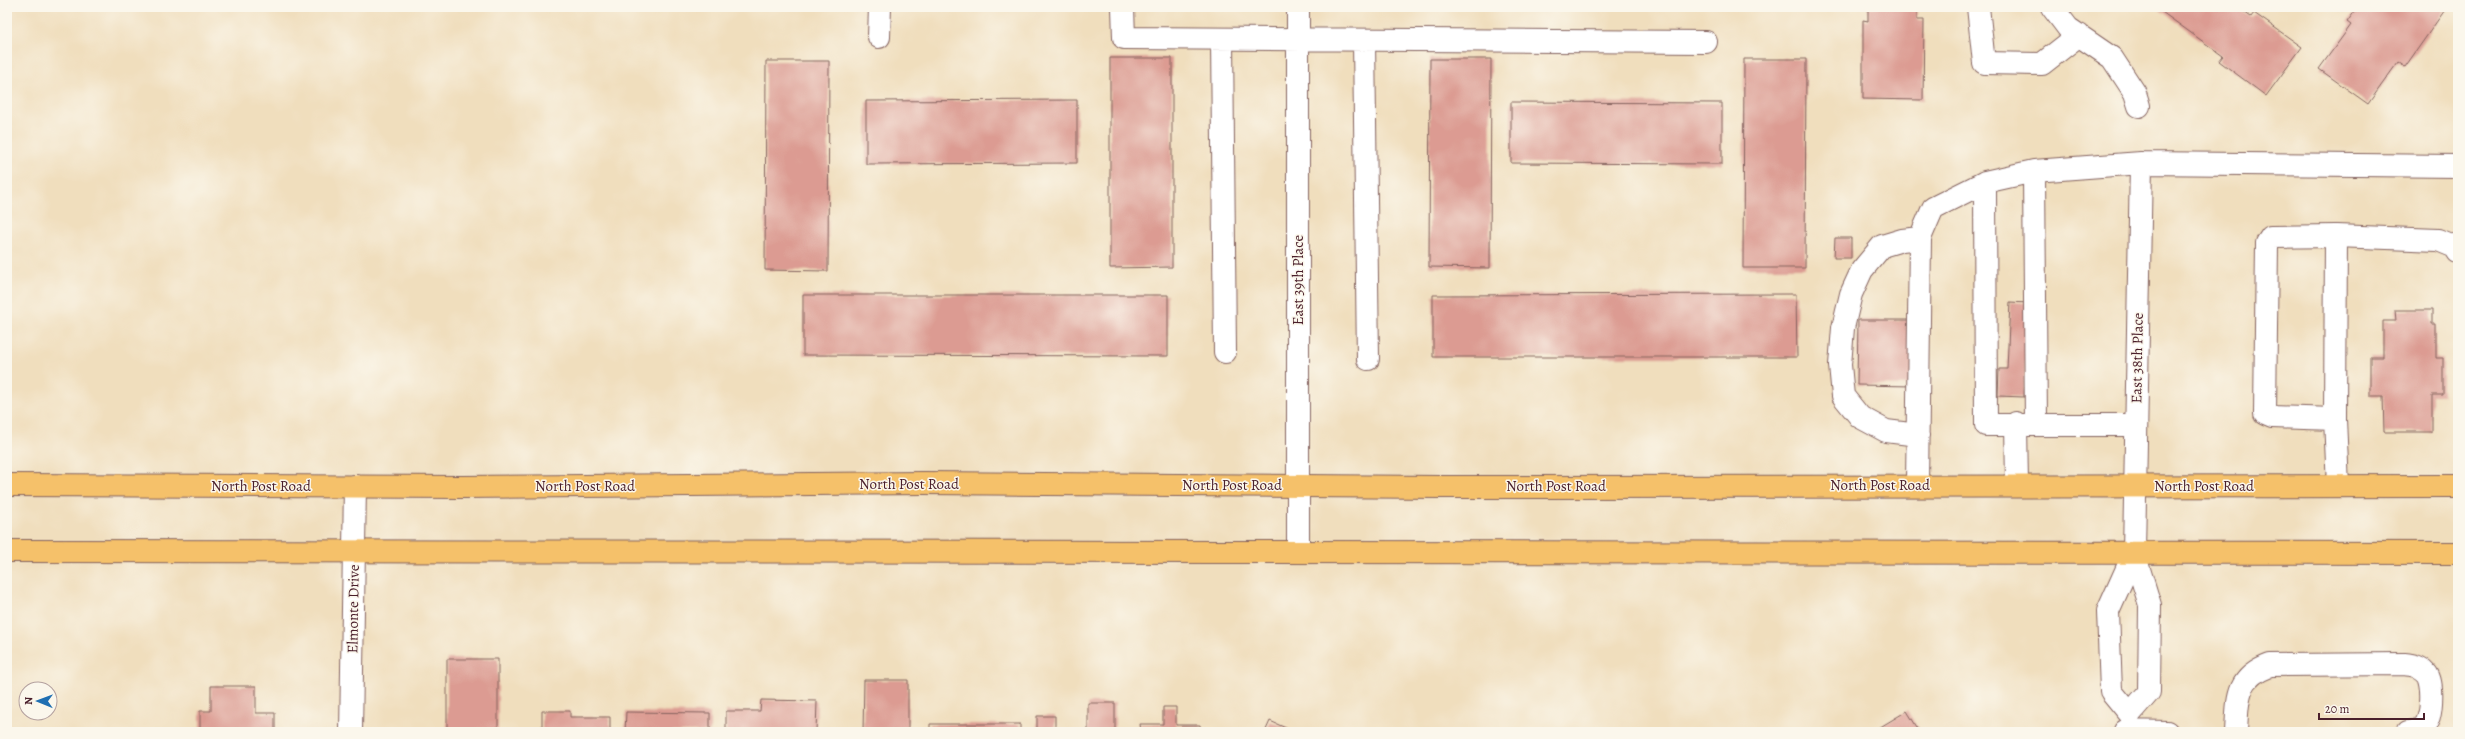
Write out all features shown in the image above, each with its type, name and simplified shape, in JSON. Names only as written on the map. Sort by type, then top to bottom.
[{"type":"main road","name":"North Post Road","points":[[7,485],[355,486],[915,483],[1298,486],[2458,486]]},
{"type":"main road","points":[[7,551],[1003,550],[1298,552],[2458,553]]},
{"type":"street","points":[[880,7],[880,36]]},
{"type":"street","points":[[1123,7],[1124,38],[1706,42]]},
{"type":"street","name":"East 39th Place","points":[[1298,7],[1298,552]]},
{"type":"street","points":[[1978,7],[1984,64],[2042,64],[2079,35]]},
{"type":"street","points":[[2052,7],[2060,20],[2112,58],[2135,93],[2139,106]]},
{"type":"street","points":[[1222,39],[1225,352]]},
{"type":"street","points":[[1364,40],[1368,359]]},
{"type":"street","points":[[1917,485],[1920,238],[1933,208],[1985,182],[2034,171],[2141,163],[2458,166]]},
{"type":"street","name":"East 38th Place","points":[[2134,553],[2141,163]]},
{"type":"street","points":[[2017,485],[2026,423],[2034,171]]},
{"type":"street","points":[[1985,182],[1986,425],[2026,423],[2136,425]]},
{"type":"street","points":[[2336,419],[2272,417],[2265,414],[2267,243],[2271,237],[2280,235],[2336,236],[2438,240],[2455,247],[2458,252]]},
{"type":"street","points":[[2336,236],[2336,419],[2338,486]]},
{"type":"street","points":[[1918,435],[1886,431],[1860,417],[1843,396],[1840,365],[1842,328],[1851,294],[1862,270],[1882,246],[1902,240],[1920,238]]},
{"type":"street","name":"Elmonte Drive","points":[[351,732],[355,486]]},
{"type":"street","points":[[2127,726],[2111,691],[2108,611],[2134,553]]},
{"type":"street","points":[[2127,726],[2149,692],[2150,606],[2134,553]]},
{"type":"street","points":[[2236,732],[2239,692],[2248,677],[2258,669],[2270,665],[2404,664],[2418,666],[2427,674],[2431,684],[2430,718],[2423,728],[2408,732]]},
{"type":"street","points":[[2127,726],[2167,732]]},
{"type":"building","points":[[1868,7],[1917,7],[1917,20],[1924,20],[1923,100],[1863,99],[1863,20],[1868,21]]},
{"type":"building","points":[[2155,7],[2237,7],[2251,17],[2254,13],[2302,47],[2266,96],[2219,61],[2223,56]]},
{"type":"building","points":[[2358,7],[2447,7],[2405,67],[2398,62],[2368,104],[2319,69],[2351,25],[2347,22]]},
{"type":"building","points":[[1110,58],[1172,58],[1172,267],[1110,268]]},
{"type":"building","points":[[1430,59],[1491,59],[1490,268],[1429,267]]},
{"type":"building","points":[[1744,59],[1806,59],[1805,268],[1743,268]]},
{"type":"building","points":[[766,61],[829,61],[828,271],[765,270]]},
{"type":"building","points":[[1077,100],[1077,163],[866,164],[866,101]]},
{"type":"building","points":[[1511,102],[1722,103],[1722,164],[1511,163]]},
{"type":"building","points":[[1835,238],[1851,238],[1851,258],[1834,258]]},
{"type":"building","points":[[1796,294],[1797,357],[1433,357],[1433,295]]},
{"type":"building","points":[[803,295],[1168,295],[1168,356],[803,355]]},
{"type":"building","points":[[2010,302],[2028,303],[2024,397],[1998,396],[1999,369],[2007,369]]},
{"type":"building","points":[[2395,310],[2432,310],[2432,324],[2436,324],[2436,358],[2443,358],[2443,395],[2432,395],[2432,432],[2384,432],[2383,396],[2370,396],[2370,357],[2383,357],[2383,321],[2396,321]]},
{"type":"building","points":[[1858,320],[1914,320],[1913,386],[1857,385]]},
{"type":"building","points":[[447,659],[498,659],[498,732],[447,732]]},
{"type":"building","points":[[864,680],[908,680],[908,732],[863,732]]},
{"type":"building","points":[[211,686],[256,686],[256,713],[275,713],[275,732],[200,732],[200,711],[211,711]]},
{"type":"building","points":[[761,700],[817,701],[816,732],[726,732],[726,711],[760,711]]},
{"type":"building","points":[[1088,703],[1115,703],[1115,730],[1119,730],[1119,732],[1088,732]]},
{"type":"building","points":[[1163,707],[1176,707],[1176,725],[1200,725],[1201,732],[1141,732],[1140,724],[1163,724]]},
{"type":"building","points":[[542,711],[570,711],[570,717],[610,717],[610,732],[542,732]]},
{"type":"building","points":[[1907,711],[1920,732],[1872,732]]},
{"type":"building","points":[[626,712],[710,713],[710,732],[625,732]]},
{"type":"building","points":[[1037,716],[1055,716],[1055,732],[1037,732]]},
{"type":"building","points":[[1270,721],[1295,732],[1265,732]]},
{"type":"building","points":[[930,724],[1020,724],[1020,732],[930,732]]}]
